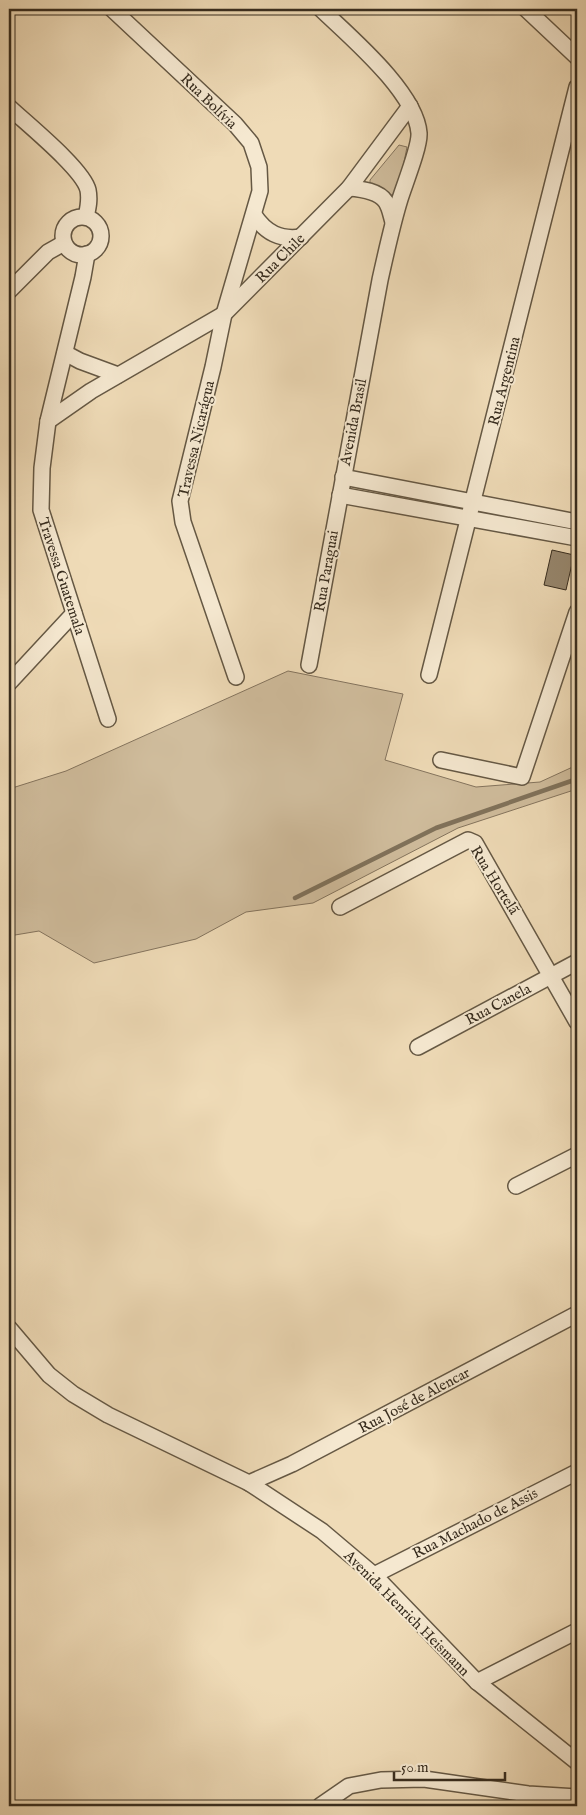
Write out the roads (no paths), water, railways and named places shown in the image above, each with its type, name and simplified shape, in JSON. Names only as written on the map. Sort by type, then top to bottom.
[{"type":"street","name":"Rua Bolívia","points":[[112,9],[235,124],[250,143],[259,166],[260,191],[224,314]]},
{"type":"street","points":[[321,9],[374,59],[410,106]]},
{"type":"street","points":[[526,9],[577,57]]},
{"type":"street","name":"Rua Argentina","points":[[429,675],[577,88]]},
{"type":"street","name":"Rua Chile","points":[[48,421],[90,391],[224,314],[349,188],[410,106]]},
{"type":"street","name":"Avenida Brasil","points":[[410,106],[419,134],[393,222],[380,280],[343,477],[577,522]]},
{"type":"street","points":[[9,107],[79,172],[88,189],[89,203],[86,217]]},
{"type":"street","points":[[349,188],[363,189],[376,193],[386,202],[393,222]]},
{"type":"street","points":[[254,215],[260,225],[274,234],[290,238],[301,237]]},
{"type":"street","points":[[79,217],[86,217],[92,219],[97,224],[101,230],[102,237],[97,248],[87,254],[74,253],[64,243],[63,236],[67,224],[79,217]]},
{"type":"street","points":[[9,289],[48,252],[64,243]]},
{"type":"street","name":"Travessa Guatemala","points":[[87,254],[48,421],[42,468],[41,510],[108,719]]},
{"type":"street","name":"Travessa Nicarágua","points":[[224,314],[180,501],[183,522],[236,677]]},
{"type":"street","points":[[65,353],[80,361],[118,375]]},
{"type":"street","name":"Rua Paraguai","points":[[308,665],[343,477]]},
{"type":"street","points":[[340,495],[577,538]]},
{"type":"street","points":[[441,760],[522,777],[577,612]]},
{"type":"street","points":[[9,683],[74,613]]},
{"type":"street","name":"Rua Hortelã","points":[[340,907],[468,840],[475,843],[577,1022]]},
{"type":"street","name":"Rua Canela","points":[[418,1047],[577,962]]},
{"type":"street","points":[[516,1186],[577,1155]]},
{"type":"street","name":"Rua José de Alencar","points":[[249,1483],[292,1464],[577,1314]]},
{"type":"street","name":"Avenida Henrich Heismann","points":[[9,1328],[49,1375],[73,1394],[116,1419],[249,1483],[322,1531],[374,1575],[477,1682],[577,1762]]},
{"type":"street","name":"Rua Machado de Assis","points":[[374,1575],[577,1472]]},
{"type":"street","points":[[477,1682],[577,1631]]},
{"type":"street","points":[[320,1806],[349,1786],[381,1780],[424,1779],[528,1794],[577,1797]]},
{"type":"waterway","points":[[295,898],[436,828],[577,779]]}]
